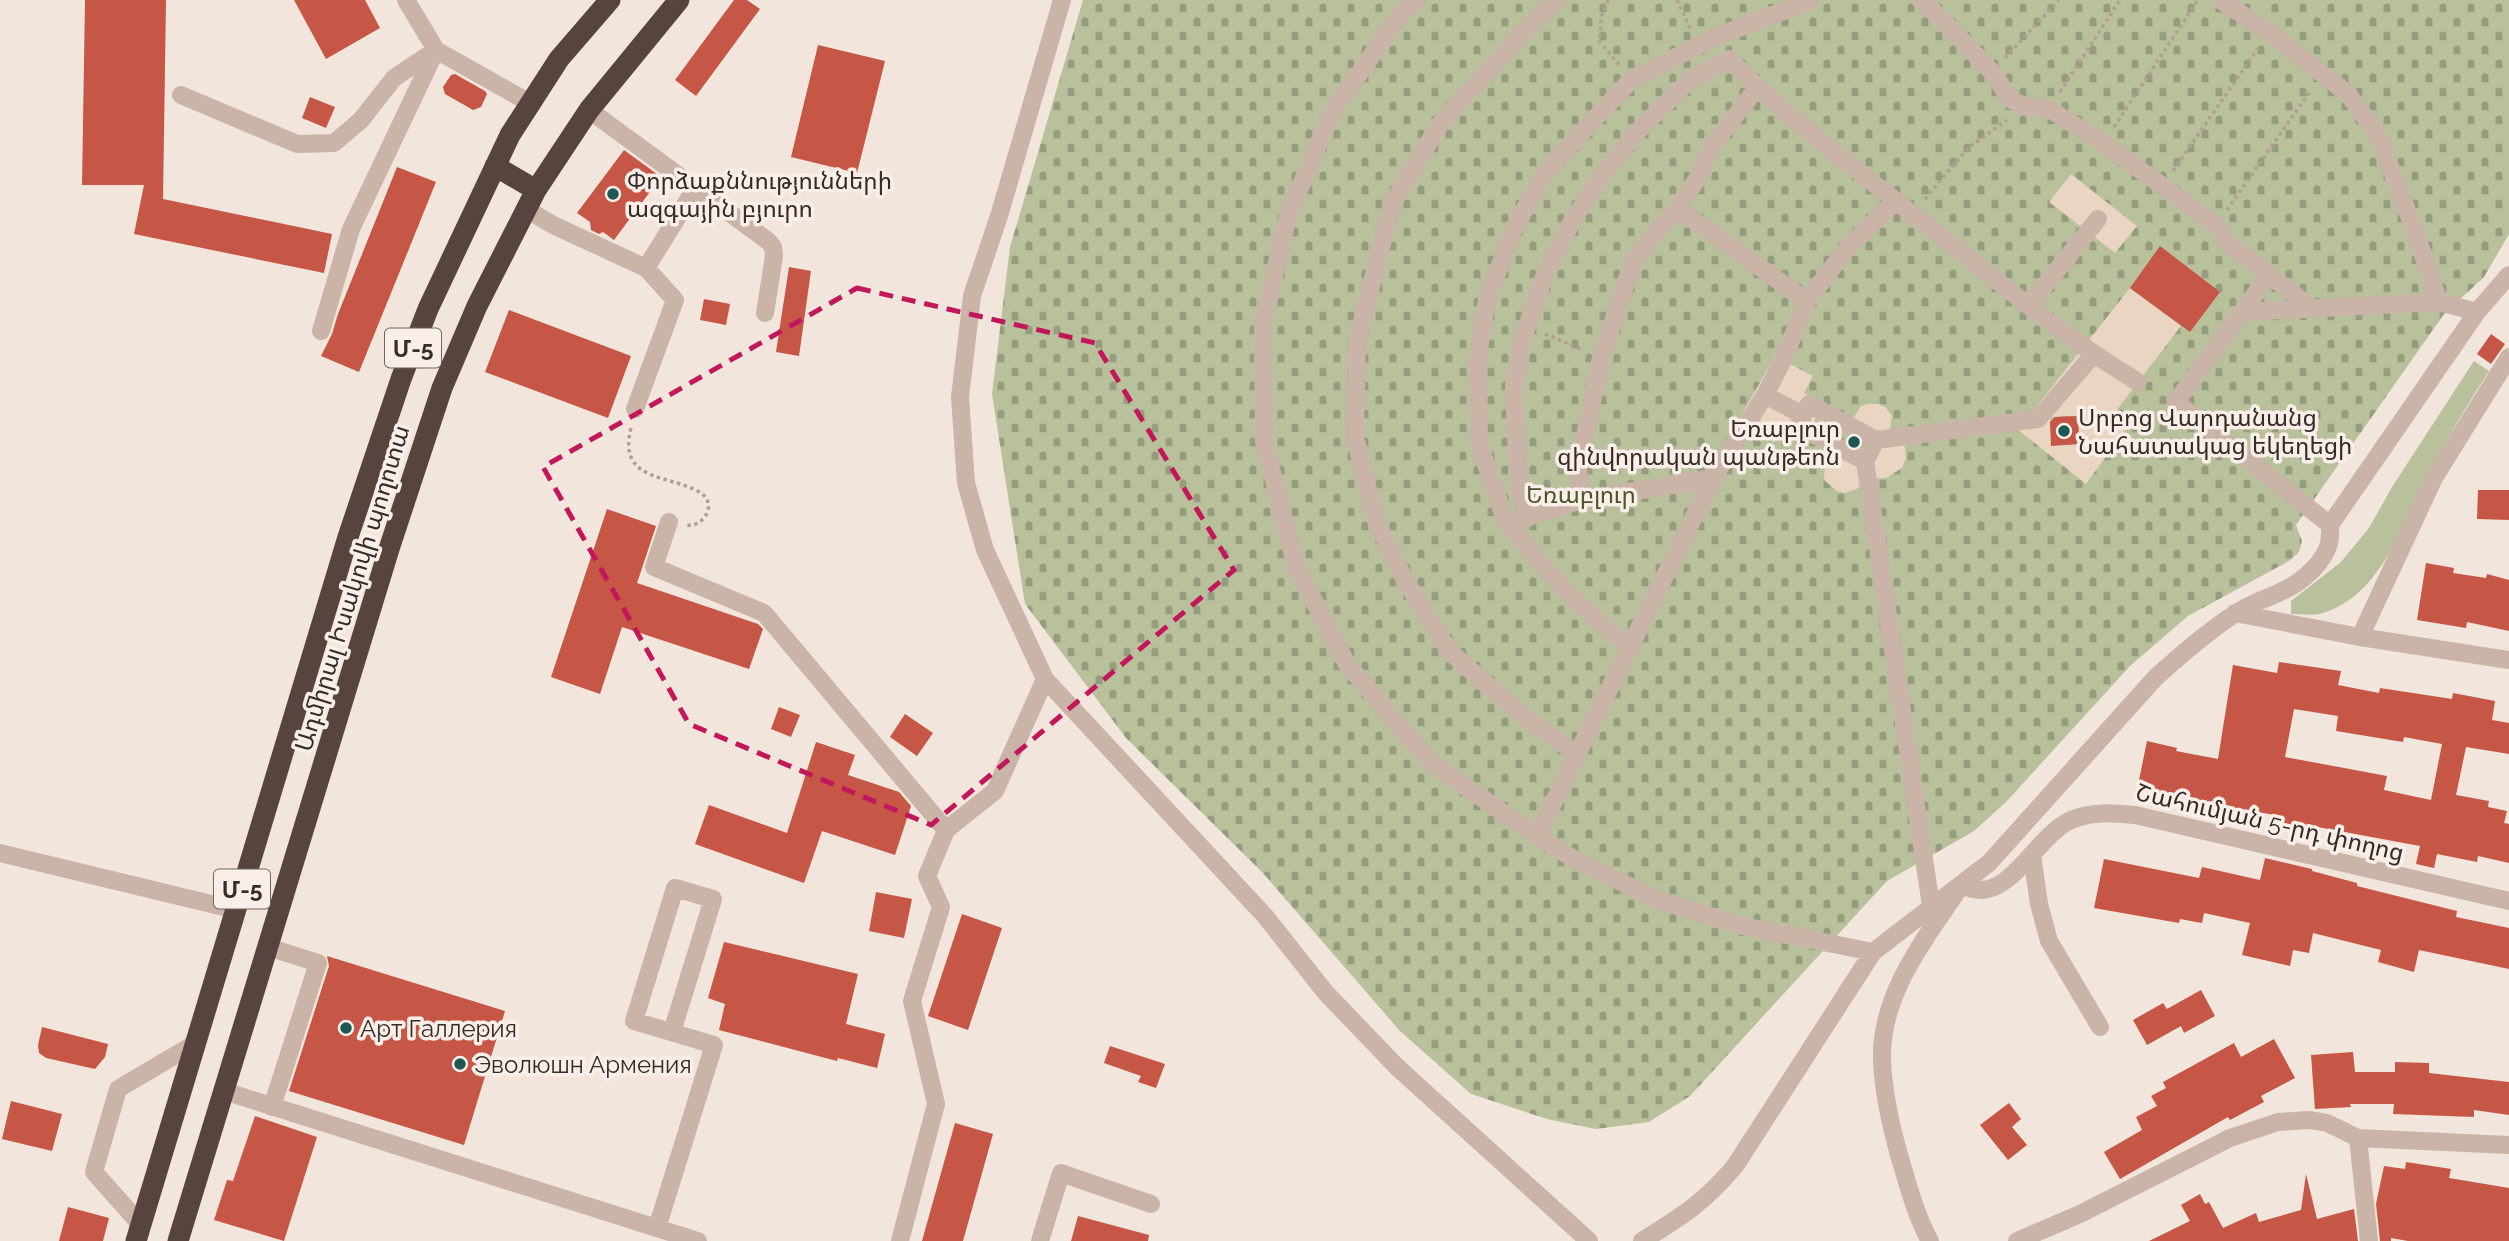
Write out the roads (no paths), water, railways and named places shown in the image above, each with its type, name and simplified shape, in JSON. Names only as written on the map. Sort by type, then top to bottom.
[{"type":"highway","name":"Ադմիրալ Իսակովի պողոտա","points":[[138,1233],[348,537],[401,379],[428,309],[495,166],[530,103],[559,59],[610,0]]},
{"type":"highway","name":"Ադմիրալ Իսակովի պողոտա","points":[[178,1241],[389,549],[439,398],[477,306],[536,190],[589,110],[679,0]]},
{"type":"highway","points":[[495,166],[536,190]]},
{"type":"street","points":[[406,0],[436,50],[530,103]]},
{"type":"street","points":[[1062,0],[999,216],[972,296],[960,397],[966,484],[985,550],[1045,679],[1265,916],[1326,993],[1397,1067],[1589,1241]]},
{"type":"street","points":[[1417,0],[1401,13],[1331,114],[1288,216],[1264,321],[1264,441],[1296,567],[1347,664],[1432,763],[1537,836],[1572,858],[1660,901],[1747,927],[1873,952]]},
{"type":"street","points":[[1557,0],[1522,33],[1440,124],[1392,204],[1357,341],[1355,437],[1377,521],[1406,582],[1450,652],[1523,716],[1577,754]]},
{"type":"street","points":[[1630,648],[1567,593],[1506,522],[1479,444],[1477,361],[1487,299],[1515,226],[1547,170],[1631,80],[1698,46],[1769,15],[1777,6],[1812,0]]},
{"type":"street","points":[[1920,0],[1992,72],[2010,99],[2026,107],[2049,109],[2103,143],[2216,225],[2228,243],[2313,309]]},
{"type":"street","points":[[2220,0],[2269,32],[2348,94],[2378,135],[2439,302]]},
{"type":"street","points":[[181,95],[298,144],[334,144],[361,120],[394,78],[436,50]]},
{"type":"street","points":[[321,331],[351,229],[436,50]]},
{"type":"street","points":[[1528,518],[1518,486],[1514,387],[1527,327],[1544,277],[1571,223],[1603,173],[1641,128],[1689,81],[1729,59],[1757,88],[1895,201],[2093,355],[2138,383]]},
{"type":"street","points":[[1582,500],[1578,470],[1602,358],[1633,261],[1677,208],[1698,178],[1711,147],[1757,88]]},
{"type":"street","points":[[589,110],[768,241],[773,247],[774,256],[765,313]]},
{"type":"street","points":[[646,268],[695,189]]},
{"type":"street","points":[[1537,836],[1713,478],[1746,428],[1783,360],[1807,301],[1848,247],[1895,201]]},
{"type":"street","points":[[1677,208],[1807,301]]},
{"type":"street","points":[[526,209],[646,268],[675,300],[635,409]]},
{"type":"street","points":[[2029,305],[2098,219]]},
{"type":"street","points":[[2269,275],[2176,402],[2330,525]]},
{"type":"street","points":[[1642,1241],[1696,1207],[1717,1188],[1735,1166],[1873,952],[1989,863],[2156,677],[2184,652],[2235,613],[2295,586],[2328,551],[2330,525],[2477,312],[2509,275]]},
{"type":"street","points":[[2242,312],[2439,302],[2477,312]]},
{"type":"street","points":[[1865,461],[1798,426],[1809,404],[1877,440],[2039,419],[2093,355]]},
{"type":"street","points":[[2360,637],[2434,478],[2509,357]]},
{"type":"street","points":[[1765,395],[1804,415]]},
{"type":"street","points":[[1877,440],[1865,461],[1931,906]]},
{"type":"street","points":[[1506,522],[1528,518],[1582,500],[1713,478]]},
{"type":"street","points":[[669,522],[654,567],[764,613],[946,830]]},
{"type":"street","points":[[2235,613],[2360,637],[2509,660]]},
{"type":"street","points":[[900,1241],[936,1104],[912,1002],[941,907],[927,876],[946,830],[995,791],[1045,679]]},
{"type":"street","name":"Շահումյան 5-րդ փողոց","points":[[1961,886],[1982,890],[2004,881],[2052,832],[2072,820],[2098,812],[2135,814],[2509,901]]},
{"type":"street","points":[[0,853],[236,910]]},
{"type":"street","points":[[2032,855],[2039,904],[2049,941],[2100,1027]]},
{"type":"street","points":[[1930,1241],[1919,1222],[1893,1132],[1882,1060],[1889,1016],[1904,974],[1961,886]]},
{"type":"street","points":[[657,1228],[713,1045],[634,1021],[675,888],[713,899],[672,1032]]},
{"type":"street","points":[[268,947],[318,963],[272,1107]]},
{"type":"street","points":[[138,1233],[94,1172],[118,1089],[196,1044]]},
{"type":"street","points":[[224,1091],[698,1241]]},
{"type":"street","points":[[2017,1241],[2080,1214],[2230,1138],[2278,1122],[2310,1119],[2327,1123],[2358,1138],[2509,1145]]},
{"type":"street","points":[[2358,1138],[2369,1241]]},
{"type":"street","points":[[1040,1241],[1061,1173],[1151,1204]]},
{"type":"place","name":"Փորձաքննությունների ազգային բյուրո","points":[[613,194]]},
{"type":"place","name":"Սրբոց Վարդանանց Նահատակաց եկեղեցի","points":[[2064,431]]},
{"type":"place","name":"Եռաբլուր զինվորական պանթեոն","points":[[1854,442]]},
{"type":"place","name":"Арт Галлерия","points":[[346,1028]]},
{"type":"place","name":"Эволюшн Армения","points":[[460,1064]]},
{"type":"park label","name":"Եռաբլուր","points":[[1581,494]]}]
